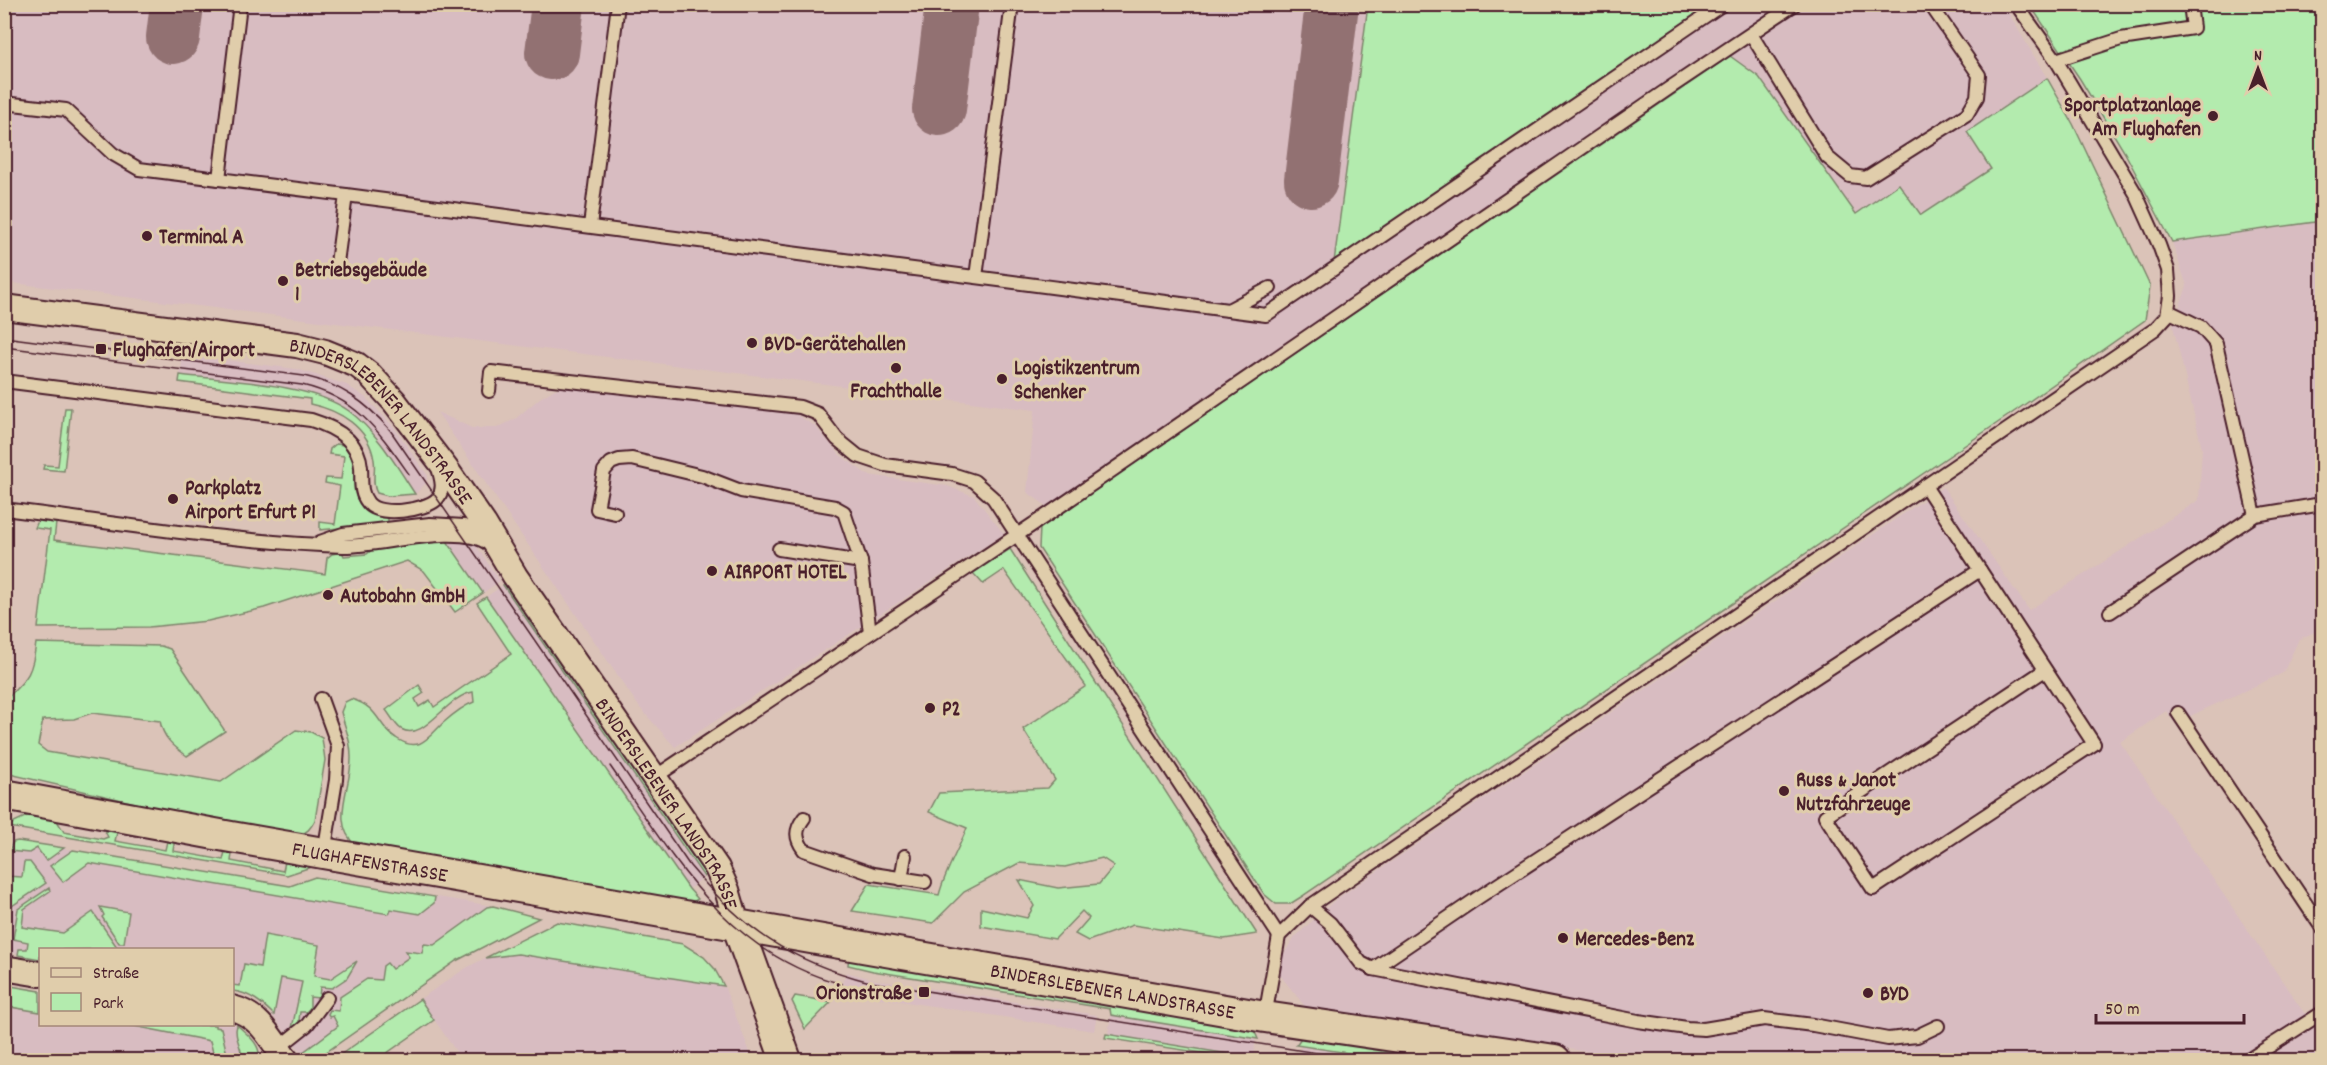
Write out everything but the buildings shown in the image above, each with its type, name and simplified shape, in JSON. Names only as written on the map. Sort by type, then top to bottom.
[{"type":"street","name":"BINDERSLEBENER LANDSTRASSE","points":[[4,307],[297,345],[333,355],[357,365],[370,375],[394,401],[431,449],[484,524],[505,561],[717,868],[727,890],[737,924],[1264,1017],[1555,1060]]},
{"type":"street","name":"FLUGHAFENSTRASSE","points":[[4,795],[737,924]]},
{"type":"street","points":[[737,924],[786,1060]]},
{"type":"street","points":[[4,968],[39,974]]},
{"type":"street","points":[[234,1008],[244,1011],[258,1021],[282,1054]]},
{"type":"lane","points":[[219,179],[240,4]]},
{"type":"lane","points":[[590,226],[618,4]]},
{"type":"lane","points":[[976,277],[1012,4]]},
{"type":"lane","points":[[4,103],[66,110],[112,154],[139,169],[1266,315],[1724,4]]},
{"type":"lane","points":[[655,777],[1016,536],[1795,4]]},
{"type":"lane","points":[[1751,34],[1827,157],[1850,176],[1866,178],[1967,114],[1977,97],[1979,75],[1930,4]]},
{"type":"lane","points":[[1264,1017],[1278,936],[1310,906],[2155,329],[2167,316],[2170,296],[2168,270],[2136,195],[2056,60],[2016,4]]},
{"type":"lane","points":[[2056,60],[2121,39],[2193,28],[2190,4]]},
{"type":"lane","points":[[337,263],[346,195]]},
{"type":"lane","points":[[1228,310],[1270,288]]},
{"type":"lane","points":[[2168,311],[2201,327],[2216,344],[2254,515]]},
{"type":"lane","points":[[489,391],[491,372],[800,407],[818,414],[837,439],[858,456],[885,465],[952,474],[974,482],[993,498],[1278,936]]},
{"type":"lane","points":[[4,381],[311,420],[323,424],[334,428],[354,445],[361,465],[363,496],[368,504],[380,510],[420,507],[437,499],[442,487],[431,449]]},
{"type":"lane","points":[[615,513],[597,510],[604,471],[611,463],[632,459],[702,476],[741,491],[835,507],[844,512],[861,562],[870,633]]},
{"type":"lane","points":[[1925,486],[2094,744],[1874,889],[1825,816],[2045,670]]},
{"type":"lane","points":[[2110,612],[2254,515],[2322,504]]},
{"type":"lane","points":[[4,509],[260,542],[316,543],[343,534],[437,524],[464,526],[473,530],[505,561]]},
{"type":"lane","points":[[779,549],[861,562]]},
{"type":"lane","points":[[1373,969],[1479,897],[1980,570]]},
{"type":"lane","points":[[321,699],[339,746],[324,853]]},
{"type":"lane","points":[[2178,713],[2322,928]]},
{"type":"lane","points":[[804,818],[798,825],[796,835],[797,842],[804,850],[873,874],[925,882]]},
{"type":"lane","points":[[901,879],[905,856]]},
{"type":"lane","points":[[1310,906],[1330,923],[1361,963],[1373,969],[1638,1021],[1704,1029],[1764,1019],[1814,1025],[1888,1039],[1917,1036],[1938,1026]]},
{"type":"lane","points":[[282,1054],[308,1025],[327,998]]},
{"type":"lane","points":[[2248,1060],[2322,1013]]},
{"type":"shaded area","points":[[2003,4],[2047,78],[1967,132],[1991,169],[1921,216],[1856,214],[1759,77],[1730,56],[1053,518],[1045,505],[1027,492],[1035,410],[5,282],[5,5]]},
{"type":"shaded area","points":[[2322,221],[2322,629],[2299,639],[2283,673],[2175,723],[2166,711],[2120,742],[2304,1013],[2322,1018],[2322,1060],[1642,1060],[1307,1009],[1280,975],[1283,955],[1295,937],[1335,900],[1943,487],[2029,610],[2199,500],[2202,448],[2173,326],[2187,286],[2172,242]]},
{"type":"shaded area","points":[[183,355],[297,369],[347,385],[365,397],[394,427],[428,476],[425,484],[415,494],[375,437],[348,410],[295,390],[180,375]]},
{"type":"shaded area","points":[[576,385],[791,411],[815,426],[840,455],[868,475],[947,486],[974,496],[1004,534],[675,747],[640,708],[437,412],[472,428],[497,428],[515,419],[555,389]]},
{"type":"shaded area","points":[[447,541],[473,541],[500,581],[483,593]]},
{"type":"shaded area","points":[[503,585],[704,877],[689,889],[486,597]]},
{"type":"shaded area","points":[[13,842],[290,886],[315,877],[499,907],[302,1053],[264,1005],[252,997],[234,991],[234,948],[39,948],[39,959],[5,951],[4,872]]},
{"type":"shaded area","points":[[518,954],[724,986],[753,1060],[462,1060],[420,999],[485,958]]},
{"type":"shaded area","points":[[846,972],[876,980],[1097,1015],[1094,1031],[867,996],[841,989]]},
{"type":"shaded area","points":[[4,985],[39,991],[39,1026],[234,1024],[259,1048],[260,1058],[259,1060],[5,1060]]},
{"type":"shaded area","points":[[1111,1015],[1256,1038],[1253,1058],[1108,1035]]},
{"type":"shaded area","points":[[1301,1046],[1394,1060],[1298,1060]]},
{"type":"green space","points":[[1368,5],[1709,5],[1334,262]]},
{"type":"green space","name":"Sportplatzanlage Am Flughafen","points":[[2030,5],[2322,5],[2322,221],[2172,242],[2125,153],[2080,79]]},
{"type":"green space","points":[[1730,56],[1759,77],[1856,214],[1899,184],[1921,215],[1991,169],[1967,132],[2047,78],[2073,124],[2150,286],[2145,320],[2021,407],[1301,897],[1290,904],[1276,904],[1264,894],[1039,548],[1040,528]]},
{"type":"green space","points":[[180,375],[291,389],[333,402],[349,411],[368,429],[415,494],[388,496],[377,493],[374,485],[374,460],[366,438],[351,422],[332,411],[310,404],[310,399],[179,382]]},
{"type":"green space","points":[[65,408],[71,408],[64,471],[43,469],[44,465],[58,466]]},
{"type":"green space","points":[[336,444],[344,445],[352,458],[355,492],[360,504],[375,515],[388,517],[388,523],[320,530],[320,522],[335,524],[340,486],[325,483],[326,478],[341,479],[344,456],[329,454],[330,449]]},
{"type":"green space","points":[[38,521],[56,523],[54,540],[325,574],[327,558],[332,554],[342,552],[344,556],[367,554],[374,548],[447,541],[483,593],[455,612],[424,571],[407,561],[264,608],[208,621],[149,627],[38,628],[50,530],[35,528]]},
{"type":"green space","points":[[1010,549],[1257,934],[1224,939],[1133,925],[1088,941],[1075,934],[1089,918],[1082,911],[1055,939],[981,926],[981,908],[1027,918],[1034,906],[1019,880],[1058,888],[1099,884],[1114,866],[1102,858],[1065,867],[1019,863],[964,892],[933,923],[852,911],[869,884],[939,895],[967,828],[929,812],[939,793],[1048,788],[1055,780],[1023,729],[1086,686],[1004,570],[983,584],[973,573]]},
{"type":"green space","points":[[506,583],[704,870],[706,874],[704,877],[503,585]]},
{"type":"green space","points":[[486,597],[698,899],[691,903],[356,846],[348,837],[343,815],[351,750],[341,712],[345,702],[351,699],[368,707],[390,733],[404,743],[417,744],[428,739],[454,714],[474,702],[473,692],[463,695],[427,724],[410,732],[401,729],[386,710],[419,685],[424,693],[415,699],[419,707],[430,700],[434,707],[511,654],[477,603]]},
{"type":"green space","points":[[36,643],[161,646],[170,649],[225,731],[187,756],[169,741],[160,721],[92,713],[74,719],[43,720],[38,745],[47,752],[221,782],[296,730],[311,732],[322,738],[325,760],[315,820],[312,825],[298,836],[200,818],[5,773],[5,700],[27,676],[33,663]]},
{"type":"green space","points":[[27,816],[54,816],[64,832],[103,839],[108,837],[102,826],[118,828],[115,841],[165,850],[168,837],[175,838],[173,851],[223,860],[226,847],[233,848],[231,861],[283,871],[286,857],[317,865],[287,875],[9,827]]},
{"type":"green space","points":[[13,842],[64,848],[46,861],[37,848],[29,853],[9,851]]},
{"type":"green space","points":[[73,850],[290,886],[315,877],[435,897],[434,903],[420,914],[391,909],[389,914],[89,863],[63,882],[50,866]]},
{"type":"green space","points":[[24,862],[30,862],[46,883],[12,906],[8,938],[5,941],[5,876],[22,877]]},
{"type":"green space","points":[[49,888],[50,891],[24,909],[22,927],[63,933],[93,912],[117,947],[123,948],[39,948],[39,959],[18,955],[19,949],[27,949],[28,942],[13,939],[18,909]]},
{"type":"green space","points":[[493,906],[539,918],[456,961],[315,1060],[307,1060],[302,1053],[338,1026],[333,1016],[330,1017],[328,1014],[330,1010],[339,1011],[340,997],[367,979],[381,980],[383,966],[387,963],[392,969],[409,957],[405,951],[422,953],[424,944],[434,945],[487,907]]},
{"type":"green space","points":[[100,907],[129,912],[124,943],[119,943],[102,917],[104,915]]},
{"type":"green space","points":[[557,922],[683,944],[704,957],[714,968],[724,986],[518,954],[485,958]]},
{"type":"green space","points":[[265,935],[319,945],[314,976],[330,979],[357,961],[347,978],[332,988],[320,987],[319,998],[310,997],[310,1008],[306,1012],[300,1012],[299,1021],[304,1022],[294,1029],[292,1028],[302,982],[281,978],[274,1015],[255,999],[234,991],[234,985],[240,986],[244,964],[260,967]]},
{"type":"green space","points":[[849,955],[1254,1030],[1258,1039],[1111,1015],[1110,1009],[873,971],[848,965]]},
{"type":"green space","points":[[5,985],[39,991],[39,1012],[5,1006]]},
{"type":"green space","points":[[795,996],[831,1002],[805,1029],[792,1001]]},
{"type":"green space","points":[[420,999],[434,1020],[377,1060],[333,1060]]},
{"type":"green space","points":[[237,1025],[256,1045],[259,1060],[242,1060],[236,1034]]},
{"type":"green space","points":[[134,1026],[215,1026],[221,1028],[228,1059],[215,1060],[210,1041]]},
{"type":"green space","points":[[1106,1034],[1262,1059],[1248,1060],[1105,1038]]},
{"type":"green space","points":[[1307,1035],[1473,1060],[1394,1060],[1296,1045],[1301,1038]]},
{"type":"taxiway","points":[[173,37],[177,4]]},
{"type":"taxiway","points":[[552,53],[558,4]]},
{"type":"taxiway","points":[[939,109],[952,4]]},
{"type":"taxiway","points":[[1311,180],[1332,4]]},
{"type":"tram line","points":[[4,337],[304,376],[317,379],[352,395],[390,430],[690,866],[749,925],[792,953],[841,974],[870,982],[1361,1060]]},
{"type":"tram line","points":[[4,347],[302,385],[338,398],[352,407],[376,430],[409,474]]},
{"type":"tram line","points":[[610,766],[680,866],[734,926],[766,950],[802,970],[842,984]]},
{"type":"place","name":"Sportplatzanlage Am Flughafen","points":[[2213,116]]},
{"type":"place","name":"Terminal A","points":[[147,236]]},
{"type":"place","name":"Betriebsgebäude 1","points":[[283,281]]},
{"type":"place","name":"BVD-Gerätehallen","points":[[752,343]]},
{"type":"place","name":"Flughafen/Airport","points":[[101,349]]},
{"type":"place","name":"Frachthalle","points":[[896,368]]},
{"type":"place","name":"Logistikzentrum Schenker","points":[[1002,379]]},
{"type":"place","name":"Parkplatz Airport Erfurt P1","points":[[173,499]]},
{"type":"place","name":"AIRPORT HOTEL","points":[[712,571]]},
{"type":"place","name":"Autobahn GmbH","points":[[328,595]]},
{"type":"place","name":"P2","points":[[930,708]]},
{"type":"place","name":"Russ & Janot Nutzfahrzeuge","points":[[1784,791]]},
{"type":"place","name":"Mercedes-Benz","points":[[1563,938]]},
{"type":"place","name":"Orionstraße","points":[[924,992]]},
{"type":"place","name":"BYD","points":[[1868,993]]}]
